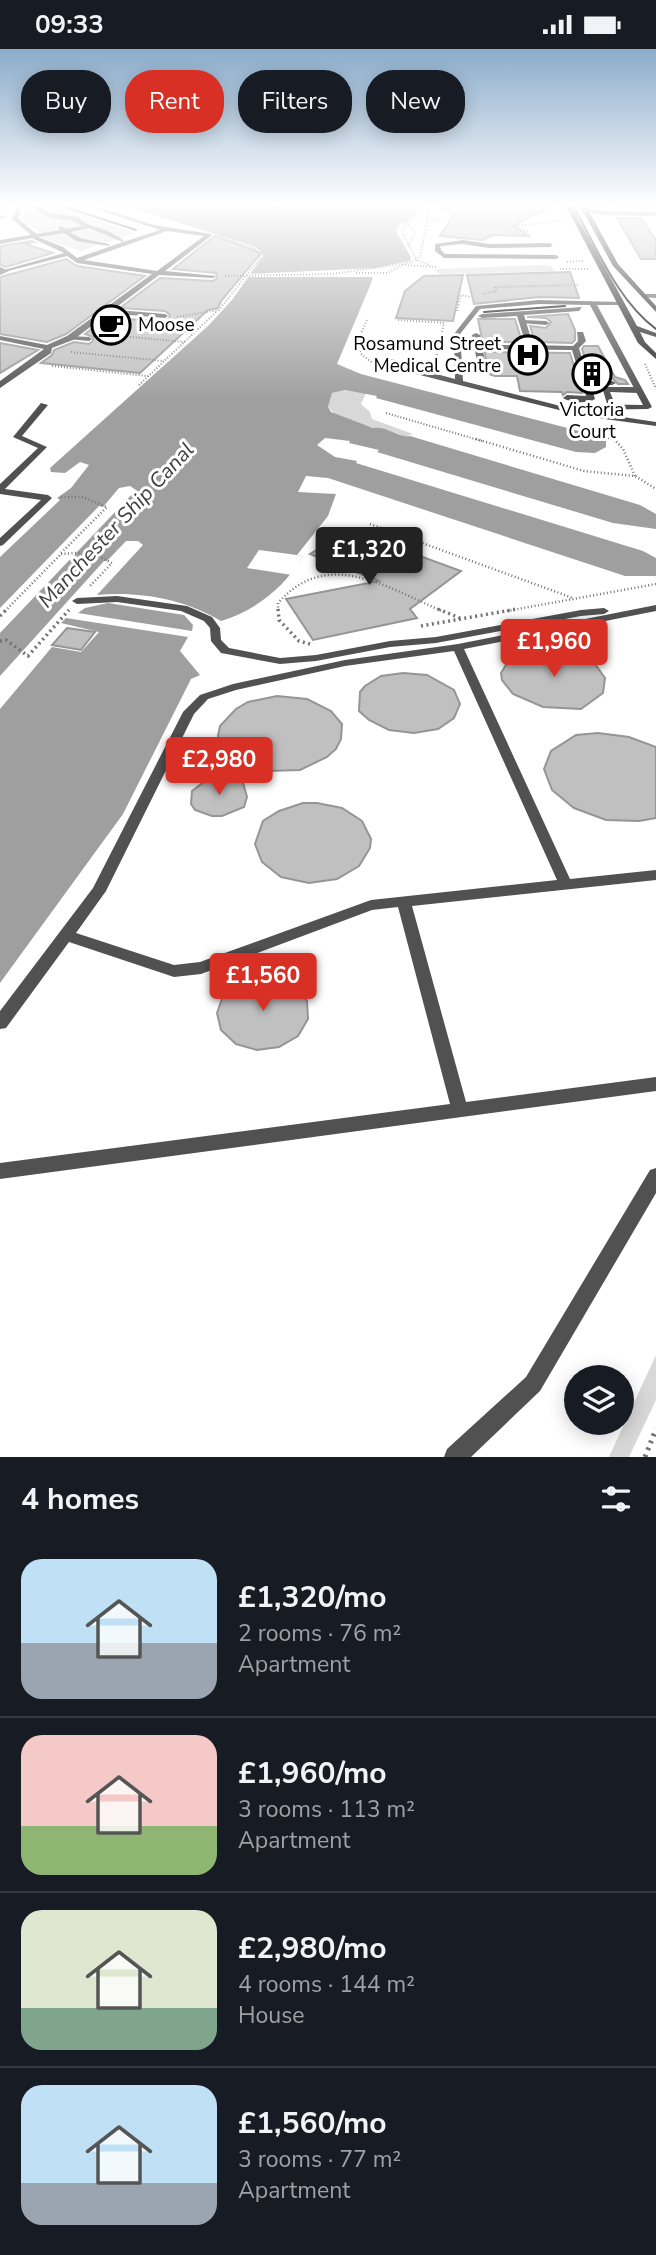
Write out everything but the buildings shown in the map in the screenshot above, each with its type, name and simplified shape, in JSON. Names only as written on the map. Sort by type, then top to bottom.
[{"type":"street","points":[[137,270],[213,276]]},
{"type":"street","points":[[0,338],[48,347],[70,338],[164,270]]},
{"type":"street","points":[[597,270],[639,332],[643,346],[655,356]]},
{"type":"street","points":[[620,270],[656,310]]},
{"type":"street","points":[[482,316],[579,309]]},
{"type":"street","points":[[520,313],[530,347]]},
{"type":"street","points":[[639,332],[656,333]]},
{"type":"street","points":[[476,335],[487,346],[575,348],[580,346],[581,337]]},
{"type":"street","points":[[655,356],[656,341]]},
{"type":"street","points":[[483,372],[487,346]]},
{"type":"street","points":[[0,385],[48,351],[48,347]]},
{"type":"street","points":[[567,398],[591,399],[575,348]]},
{"type":"street","points":[[580,367],[599,367]]},
{"type":"street","points":[[612,407],[605,389],[638,390]]},
{"type":"lane","points":[[644,296],[656,296]]},
{"type":"lane","points":[[459,381],[457,334],[474,310],[484,306],[539,302],[619,303]]},
{"type":"lane","points":[[567,410],[580,406],[648,407],[592,302]]},
{"type":"lane","points":[[106,311],[165,316]]},
{"type":"lane","points":[[469,316],[482,316]]},
{"type":"lane","points":[[523,322],[546,323]]},
{"type":"lane","points":[[457,334],[476,335]]},
{"type":"lane","points":[[70,338],[90,336]]},
{"type":"lane","points":[[392,360],[400,366],[567,410],[656,424]]},
{"type":"lane","points":[[0,377],[11,378]]},
{"type":"lane","points":[[586,383],[612,383]]},
{"type":"lane","points":[[556,407],[554,398],[567,398]]},
{"type":"lane","points":[[0,490],[43,447],[17,437],[44,405]]},
{"type":"lane","points":[[0,490],[48,498]]},
{"type":"lane","points":[[0,543],[48,498]]},
{"type":"lane","points":[[77,601],[128,600],[183,608],[208,619],[215,628],[216,641],[225,651],[280,661],[316,658],[390,644],[436,640],[656,600]]},
{"type":"lane","points":[[0,1023],[99,891],[195,704],[218,691],[345,663],[458,646],[656,608]]},
{"type":"lane","points":[[458,646],[566,885]]},
{"type":"lane","points":[[280,661],[287,676]]},
{"type":"lane","points":[[65,935],[174,971],[201,968],[371,905],[656,875]]},
{"type":"lane","points":[[404,902],[460,1110]]},
{"type":"lane","points":[[0,1171],[656,1084]]},
{"type":"lane","points":[[455,1457],[533,1384],[656,1176]]},
{"type":"path","points":[[139,385],[219,310],[251,270]]},
{"type":"path","points":[[344,273],[370,270]]},
{"type":"path","points":[[213,276],[384,274],[397,270]]},
{"type":"path","points":[[568,270],[576,270]]},
{"type":"path","points":[[497,291],[494,287],[578,285]]},
{"type":"path","points":[[165,316],[180,317],[219,310]]},
{"type":"path","points":[[398,320],[444,323],[433,371]]},
{"type":"path","points":[[90,336],[185,342]]},
{"type":"path","points":[[65,352],[165,361]]},
{"type":"path","points":[[47,365],[148,376]]},
{"type":"path","points":[[386,413],[584,471],[635,476],[656,489]]},
{"type":"path","points":[[0,616],[107,507],[83,496],[48,498]]},
{"type":"path","points":[[370,524],[575,598]]},
{"type":"path","points":[[0,641],[6,640],[29,656],[111,563],[90,552],[60,554]]},
{"type":"path","points":[[317,645],[299,641],[279,620],[278,603],[307,581],[327,573],[361,579],[460,618]]},
{"type":"path","points":[[409,629],[656,584]]},
{"type":"path","points":[[645,1457],[656,1429]]},
{"type":"shaded area","points":[[435,270],[555,271],[440,274]]},
{"type":"shaded area","points":[[345,390],[366,393],[361,404],[370,412],[372,419],[413,434],[404,437],[338,417],[328,407],[332,393]]},
{"type":"shaded area","points":[[656,1355],[656,1400],[629,1457],[609,1457],[619,1435],[634,1435],[634,1403]]},
{"type":"water","name":"Manchester Ship Canal","points":[[253,270],[374,270],[372,281],[337,364],[361,374],[598,436],[606,441],[606,447],[595,453],[576,452],[376,398],[377,396],[345,390],[332,393],[328,407],[331,412],[373,428],[410,436],[640,505],[656,514],[656,529],[613,523],[377,452],[379,450],[349,443],[350,441],[325,438],[317,445],[335,457],[357,461],[356,463],[643,551],[656,558],[656,576],[625,576],[328,478],[306,476],[298,492],[336,494],[328,516],[297,555],[303,556],[296,567],[278,588],[257,604],[221,621],[192,607],[161,598],[129,594],[97,595],[143,545],[138,541],[126,541],[104,561],[0,676],[0,633],[136,490],[130,486],[119,488],[0,608],[0,557],[60,500],[57,498],[71,488],[89,465],[80,462],[65,473],[51,472],[50,468],[209,325],[232,300]]},
{"type":"water","points":[[108,603],[184,615],[193,625],[192,631],[78,613],[85,608]]},
{"type":"water","points":[[66,618],[188,637],[180,651],[200,675],[191,679],[123,814],[0,983],[0,709],[52,647],[81,652],[99,632],[61,623]]},
{"type":"pier","points":[[374,270],[373,277],[244,277],[246,274]]},
{"type":"pier","points":[[259,550],[303,556],[292,575],[247,568]]},
{"type":"tram line","points":[[607,270],[630,303],[656,329]]},
{"type":"tram line","points":[[484,312],[565,306]]},
{"type":"place","name":"Moose","points":[[111,325]]},
{"type":"place","name":"Rosamund Street Medical Centre","points":[[528,355]]},
{"type":"place","name":"Victoria Court","points":[[592,374]]}]
